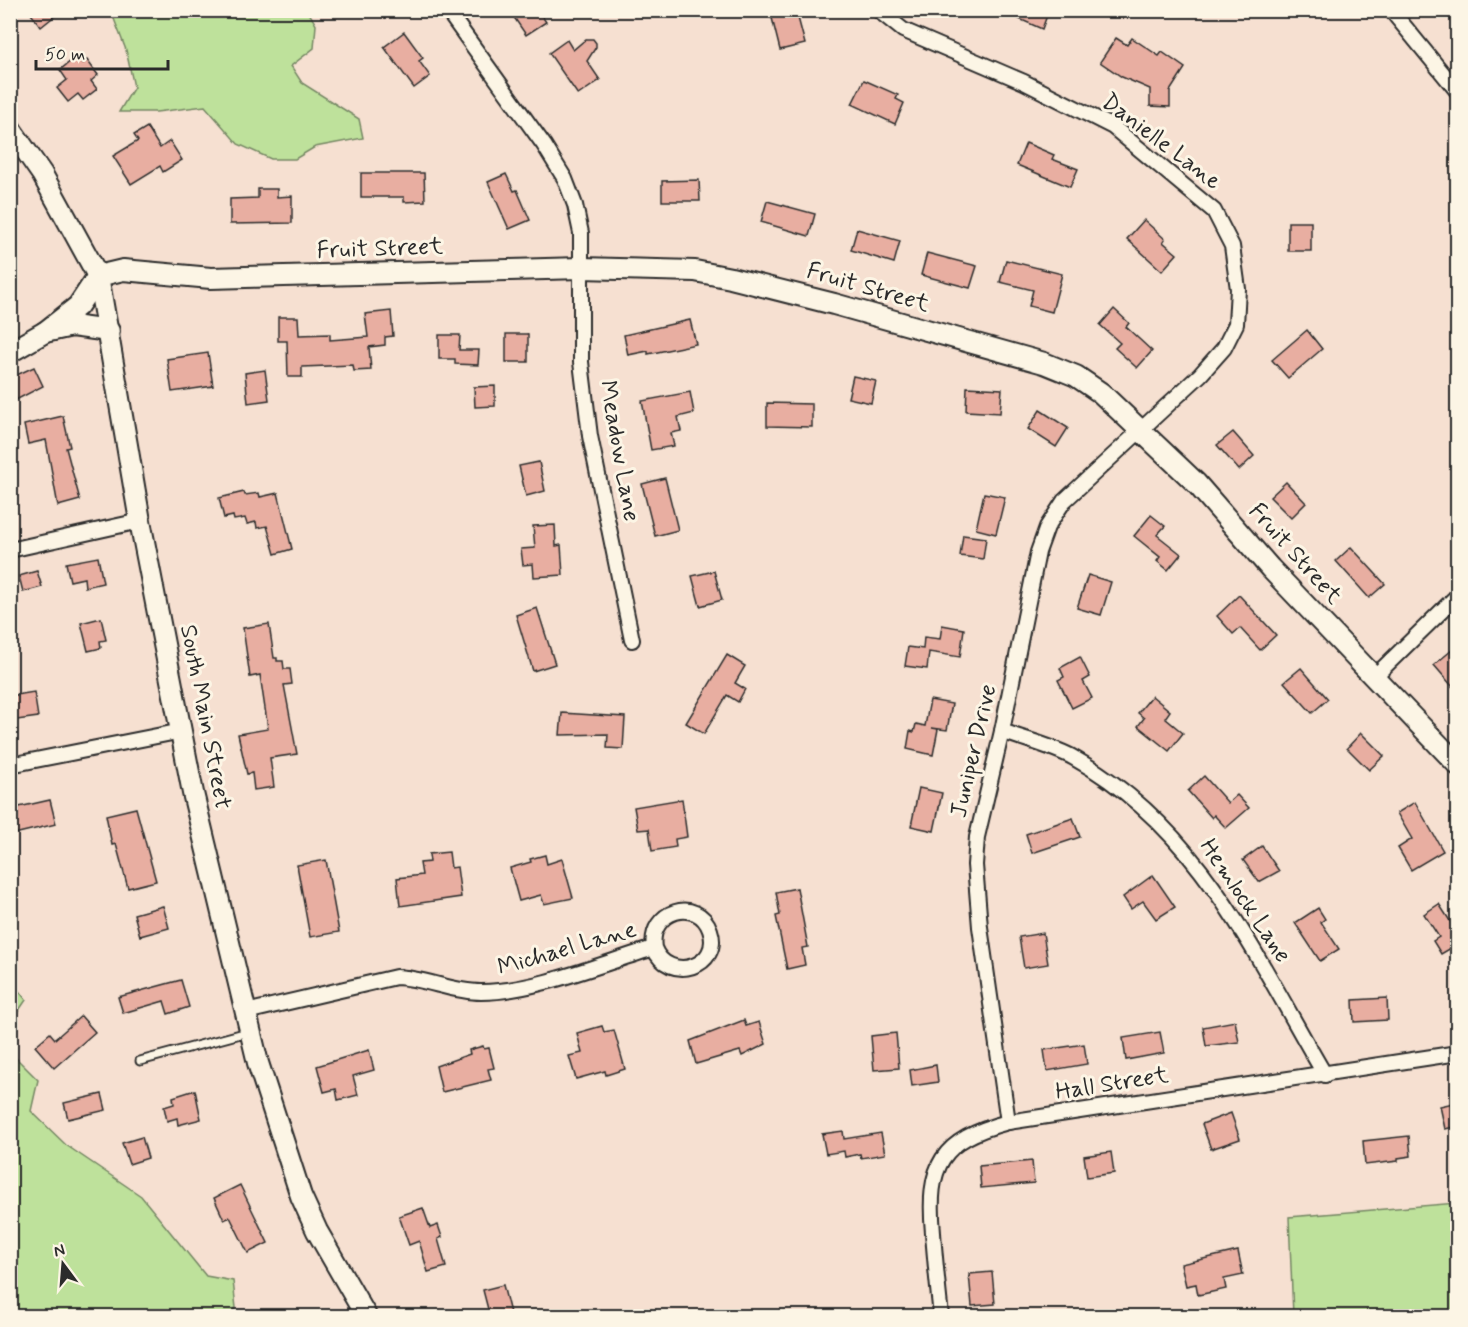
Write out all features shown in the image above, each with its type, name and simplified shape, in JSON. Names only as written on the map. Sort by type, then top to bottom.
[{"type":"street","name":"Meadow Lane","points":[[447,10],[565,179],[575,205],[581,233],[581,362],[590,436],[632,640]]},
{"type":"street","name":"Danielle Lane","points":[[878,10],[903,30],[1024,82],[1113,127],[1214,211],[1232,246],[1239,289],[1236,324],[1224,348],[1200,375],[1141,430]]},
{"type":"street","points":[[1391,10],[1458,92]]},
{"type":"street","name":"South Main Street","points":[[10,128],[53,192],[98,276],[110,331],[140,520],[194,794],[248,1022],[273,1116],[301,1196],[317,1231],[366,1317]]},
{"type":"street","name":"Fruit Street","points":[[98,276],[123,270],[211,278],[581,268],[695,271],[731,278],[1044,363],[1076,376],[1101,393],[1196,483],[1270,568],[1458,765]]},
{"type":"street","points":[[10,352],[45,332],[78,306],[98,276]]},
{"type":"street","points":[[45,332],[72,326],[110,331]]},
{"type":"street","name":"Juniper Drive","points":[[1008,1122],[980,927],[975,865],[977,837],[1002,731],[1029,586],[1047,527],[1064,501],[1141,430]]},
{"type":"street","points":[[10,550],[140,520]]},
{"type":"street","points":[[1375,676],[1458,595]]},
{"type":"street","points":[[10,765],[182,731]]},
{"type":"street","name":"Hemlock Lane","points":[[1002,731],[1073,758],[1124,791],[1168,830],[1206,874],[1238,924],[1325,1075]]},
{"type":"street","name":"Michael Lane","points":[[678,911],[696,914],[705,921],[711,932],[712,944],[707,956],[699,964],[687,969],[675,968],[664,963],[654,948],[654,936],[658,924],[666,915],[678,911]]},
{"type":"street","name":"Michael Lane","points":[[248,1022],[396,977],[420,979],[465,992],[496,992],[532,984],[654,948]]},
{"type":"street","name":"Hall Street","points":[[941,1317],[930,1200],[933,1178],[946,1156],[966,1138],[980,1130],[1008,1122],[1458,1053]]},
{"type":"lane","points":[[140,1060],[248,1022]]},
{"type":"green space","points":[[111,11],[308,11],[316,25],[314,48],[291,66],[302,83],[359,119],[363,138],[315,147],[295,159],[271,159],[238,144],[205,106],[156,112],[119,112],[134,87],[126,50]]},
{"type":"green space","points":[[10,981],[26,1000],[11,1022]]},
{"type":"green space","points":[[10,1052],[38,1080],[31,1111],[66,1145],[141,1196],[206,1276],[233,1281],[236,1308],[227,1316],[11,1316]]},
{"type":"green space","points":[[1457,1203],[1457,1316],[1293,1316],[1289,1217]]},
{"type":"building","points":[[28,10],[62,10],[41,27]]},
{"type":"building","points":[[509,10],[538,10],[546,22],[526,35]]},
{"type":"building","points":[[770,10],[796,10],[805,44],[780,50]]},
{"type":"building","points":[[999,10],[1049,10],[1042,29]]},
{"type":"building","points":[[404,32],[423,58],[419,61],[430,76],[414,88],[384,47]]},
{"type":"building","points":[[1116,38],[1127,45],[1132,38],[1159,56],[1162,52],[1185,68],[1170,91],[1170,107],[1150,106],[1150,89],[1122,77],[1100,62]]},
{"type":"building","points":[[586,39],[593,39],[596,43],[587,61],[600,80],[578,95],[549,53],[567,40],[573,50]]},
{"type":"building","points":[[77,56],[83,63],[87,60],[98,75],[91,81],[97,89],[83,100],[78,94],[68,102],[57,88],[67,80],[60,70]]},
{"type":"building","points":[[864,80],[898,95],[896,99],[904,103],[895,124],[852,104]]},
{"type":"building","points":[[147,127],[160,148],[170,141],[182,160],[163,172],[160,166],[131,184],[113,156],[138,141],[134,135]]},
{"type":"building","points":[[1026,143],[1054,155],[1052,159],[1078,169],[1070,187],[1017,165]]},
{"type":"building","points":[[361,173],[424,173],[425,201],[404,202],[404,197],[361,197]]},
{"type":"building","points":[[506,174],[514,191],[517,190],[530,220],[509,229],[488,182]]},
{"type":"building","points":[[699,180],[700,201],[662,201],[662,181]]},
{"type":"building","points":[[258,189],[277,189],[277,197],[292,196],[292,223],[230,224],[230,199],[258,198]]},
{"type":"building","points":[[767,201],[815,214],[809,236],[761,222]]},
{"type":"building","points":[[1144,220],[1165,239],[1163,242],[1177,254],[1162,271],[1127,239]]},
{"type":"building","points":[[1288,222],[1311,222],[1311,251],[1288,251]]},
{"type":"building","points":[[857,229],[900,241],[894,263],[851,250]]},
{"type":"building","points":[[927,253],[977,266],[970,288],[921,275]]},
{"type":"building","points":[[1006,260],[1062,274],[1052,312],[1029,306],[1033,290],[1000,282]]},
{"type":"building","points":[[1114,309],[1129,323],[1126,327],[1152,351],[1137,368],[1115,348],[1120,343],[1100,325]]},
{"type":"building","points":[[391,311],[393,336],[385,337],[385,345],[369,347],[371,370],[354,371],[353,365],[302,367],[302,377],[288,377],[287,341],[278,341],[278,317],[298,317],[299,335],[330,334],[330,340],[368,337],[365,314]]},
{"type":"building","points":[[690,320],[696,344],[648,354],[648,351],[628,355],[624,335]]},
{"type":"building","points":[[1307,330],[1322,349],[1288,378],[1272,360]]},
{"type":"building","points":[[506,334],[528,334],[528,362],[506,362]]},
{"type":"building","points":[[439,335],[460,335],[459,350],[479,350],[478,365],[455,364],[455,359],[439,359]]},
{"type":"building","points":[[208,353],[213,386],[172,392],[167,359]]},
{"type":"building","points":[[34,367],[43,386],[10,403],[10,378]]},
{"type":"building","points":[[265,370],[269,400],[248,403],[245,373]]},
{"type":"building","points":[[853,376],[876,381],[871,403],[848,398]]},
{"type":"building","points":[[495,386],[495,406],[475,407],[474,387]]},
{"type":"building","points":[[967,387],[1002,389],[1000,413],[966,411]]},
{"type":"building","points":[[690,392],[694,413],[678,417],[681,431],[671,433],[674,446],[651,450],[642,401]]},
{"type":"building","points":[[767,403],[812,404],[812,427],[767,426]]},
{"type":"building","points":[[1040,410],[1068,428],[1056,447],[1028,429]]},
{"type":"building","points":[[63,416],[70,447],[66,448],[80,500],[58,506],[46,440],[28,444],[24,425]]},
{"type":"building","points":[[1233,432],[1254,456],[1239,470],[1217,445]]},
{"type":"building","points":[[539,462],[545,491],[526,496],[519,466]]},
{"type":"building","points":[[665,478],[678,530],[655,536],[642,484]]},
{"type":"building","points":[[1286,482],[1306,503],[1291,518],[1270,497]]},
{"type":"building","points":[[244,492],[245,495],[259,493],[260,497],[278,493],[292,549],[275,554],[267,526],[257,528],[256,522],[247,524],[245,518],[234,520],[233,516],[224,518],[219,498]]},
{"type":"building","points":[[984,493],[1005,497],[996,534],[976,529]]},
{"type":"building","points":[[1151,515],[1165,526],[1157,535],[1181,554],[1168,570],[1157,561],[1160,557],[1134,536]]},
{"type":"building","points":[[555,525],[556,546],[561,545],[563,575],[534,577],[533,564],[523,565],[521,549],[535,548],[533,526]]},
{"type":"building","points":[[963,535],[986,538],[983,559],[960,556]]},
{"type":"building","points":[[1351,547],[1385,584],[1369,598],[1336,561]]},
{"type":"building","points":[[98,557],[103,583],[85,587],[84,578],[70,581],[66,563]]},
{"type":"building","points":[[37,571],[42,587],[23,592],[19,576]]},
{"type":"building","points":[[714,571],[722,600],[700,606],[692,576]]},
{"type":"building","points":[[1088,575],[1111,582],[1101,615],[1077,608]]},
{"type":"building","points":[[1239,595],[1276,635],[1260,650],[1240,628],[1233,634],[1217,616]]},
{"type":"building","points":[[537,608],[555,664],[533,671],[516,615]]},
{"type":"building","points":[[101,618],[106,640],[100,641],[101,648],[88,651],[81,623]]},
{"type":"building","points":[[269,624],[274,658],[277,658],[277,661],[283,661],[284,669],[290,669],[292,684],[284,685],[297,754],[270,758],[274,787],[254,790],[252,773],[247,774],[238,734],[268,729],[260,675],[250,677],[243,628]]},
{"type":"building","points":[[942,625],[964,629],[960,657],[929,652],[927,669],[905,666],[908,647],[923,649],[924,637],[940,639]]},
{"type":"building","points":[[1458,645],[1458,693],[1434,665]]},
{"type":"building","points":[[727,655],[745,666],[735,683],[745,689],[738,702],[727,695],[704,734],[686,723]]},
{"type":"building","points":[[1080,657],[1090,677],[1083,681],[1092,698],[1072,708],[1058,680],[1064,677],[1060,668]]},
{"type":"building","points":[[1301,668],[1328,699],[1312,713],[1284,682]]},
{"type":"building","points":[[34,692],[38,717],[10,721],[10,696]]},
{"type":"building","points":[[1152,696],[1170,711],[1165,718],[1183,733],[1169,751],[1138,726],[1144,718],[1138,713]]},
{"type":"building","points":[[930,700],[952,704],[947,730],[932,728],[938,729],[933,755],[907,749],[910,731],[914,732],[916,724],[925,726]]},
{"type":"building","points":[[562,713],[625,717],[623,749],[607,748],[608,734],[560,735]]},
{"type":"building","points":[[1361,733],[1384,756],[1369,770],[1347,748]]},
{"type":"building","points":[[1204,776],[1228,803],[1237,795],[1249,808],[1226,828],[1214,815],[1212,818],[1188,791]]},
{"type":"building","points":[[919,788],[942,793],[934,831],[911,826]]},
{"type":"building","points":[[682,799],[687,837],[675,839],[676,847],[652,851],[649,829],[638,830],[634,807]]},
{"type":"building","points":[[50,800],[56,824],[10,835],[10,809]]},
{"type":"building","points":[[1415,802],[1443,851],[1411,870],[1398,848],[1412,839],[1397,813]]},
{"type":"building","points":[[136,808],[156,881],[128,888],[116,844],[112,845],[106,815]]},
{"type":"building","points":[[1073,818],[1080,837],[1032,853],[1026,834]]},
{"type":"building","points":[[1262,846],[1279,871],[1259,882],[1243,860]]},
{"type":"building","points":[[449,852],[451,868],[457,867],[461,897],[400,906],[397,878],[422,875],[420,863],[430,862],[429,854]]},
{"type":"building","points":[[545,855],[547,864],[562,859],[573,898],[544,904],[541,895],[519,901],[510,868]]},
{"type":"building","points":[[326,860],[339,932],[310,937],[297,865]]},
{"type":"building","points":[[1153,875],[1175,907],[1156,919],[1143,901],[1131,909],[1123,897]]},
{"type":"building","points":[[797,888],[808,947],[802,948],[805,965],[787,969],[776,916],[780,915],[776,892]]},
{"type":"building","points":[[1439,904],[1452,924],[1458,921],[1458,944],[1441,954],[1433,941],[1439,937],[1424,914]]},
{"type":"building","points":[[163,906],[169,928],[140,936],[134,914]]},
{"type":"building","points":[[1318,908],[1325,919],[1321,922],[1339,949],[1320,961],[1295,923]]},
{"type":"building","points":[[1043,933],[1048,964],[1024,968],[1019,937]]},
{"type":"building","points":[[181,980],[189,1007],[168,1014],[164,1001],[123,1013],[118,997]]},
{"type":"building","points":[[1387,998],[1388,1020],[1354,1022],[1353,1000]]},
{"type":"building","points":[[81,1016],[95,1032],[54,1068],[35,1046],[50,1033],[55,1039]]},
{"type":"building","points":[[744,1020],[746,1026],[759,1022],[766,1044],[742,1056],[740,1051],[696,1064],[690,1041]]},
{"type":"building","points":[[1235,1021],[1239,1042],[1206,1046],[1203,1027]]},
{"type":"building","points":[[602,1026],[604,1032],[614,1030],[625,1069],[606,1075],[605,1071],[576,1079],[569,1056],[582,1053],[577,1033]]},
{"type":"building","points":[[1160,1032],[1164,1053],[1126,1060],[1123,1038]]},
{"type":"building","points":[[896,1033],[899,1068],[874,1070],[871,1036]]},
{"type":"building","points":[[1084,1044],[1087,1064],[1047,1071],[1044,1050]]},
{"type":"building","points":[[483,1046],[484,1049],[489,1048],[494,1068],[488,1069],[491,1080],[442,1092],[436,1066],[470,1054],[469,1050]]},
{"type":"building","points":[[369,1050],[374,1070],[353,1076],[358,1095],[338,1100],[336,1089],[324,1092],[317,1066]]},
{"type":"building","points":[[936,1065],[938,1082],[912,1086],[910,1070]]},
{"type":"building","points":[[195,1090],[201,1119],[178,1125],[177,1118],[167,1121],[164,1107],[174,1104],[173,1097]]},
{"type":"building","points":[[102,1094],[106,1110],[68,1119],[64,1103]]},
{"type":"building","points":[[1458,1102],[1458,1126],[1445,1129],[1440,1106]]},
{"type":"building","points":[[1231,1113],[1240,1139],[1211,1149],[1202,1124]]},
{"type":"building","points":[[843,1131],[844,1139],[881,1133],[885,1154],[861,1158],[860,1154],[845,1157],[844,1151],[826,1154],[822,1134]]},
{"type":"building","points":[[1409,1136],[1411,1156],[1398,1158],[1398,1161],[1365,1165],[1363,1141]]},
{"type":"building","points":[[142,1137],[148,1158],[129,1164],[122,1143]]},
{"type":"building","points":[[1111,1152],[1114,1173],[1087,1177],[1084,1156]]},
{"type":"building","points":[[1032,1161],[1034,1183],[981,1188],[979,1166]]},
{"type":"building","points":[[240,1185],[268,1243],[248,1253],[230,1217],[224,1220],[214,1198]]},
{"type":"building","points":[[423,1208],[430,1228],[438,1225],[442,1237],[438,1239],[446,1267],[428,1272],[419,1241],[409,1245],[399,1216]]},
{"type":"building","points":[[1238,1251],[1243,1275],[1224,1279],[1226,1289],[1198,1295],[1196,1284],[1186,1286],[1181,1264]]},
{"type":"building","points":[[992,1272],[995,1304],[972,1306],[969,1274]]},
{"type":"building","points":[[503,1285],[511,1317],[490,1317],[483,1290]]}]
